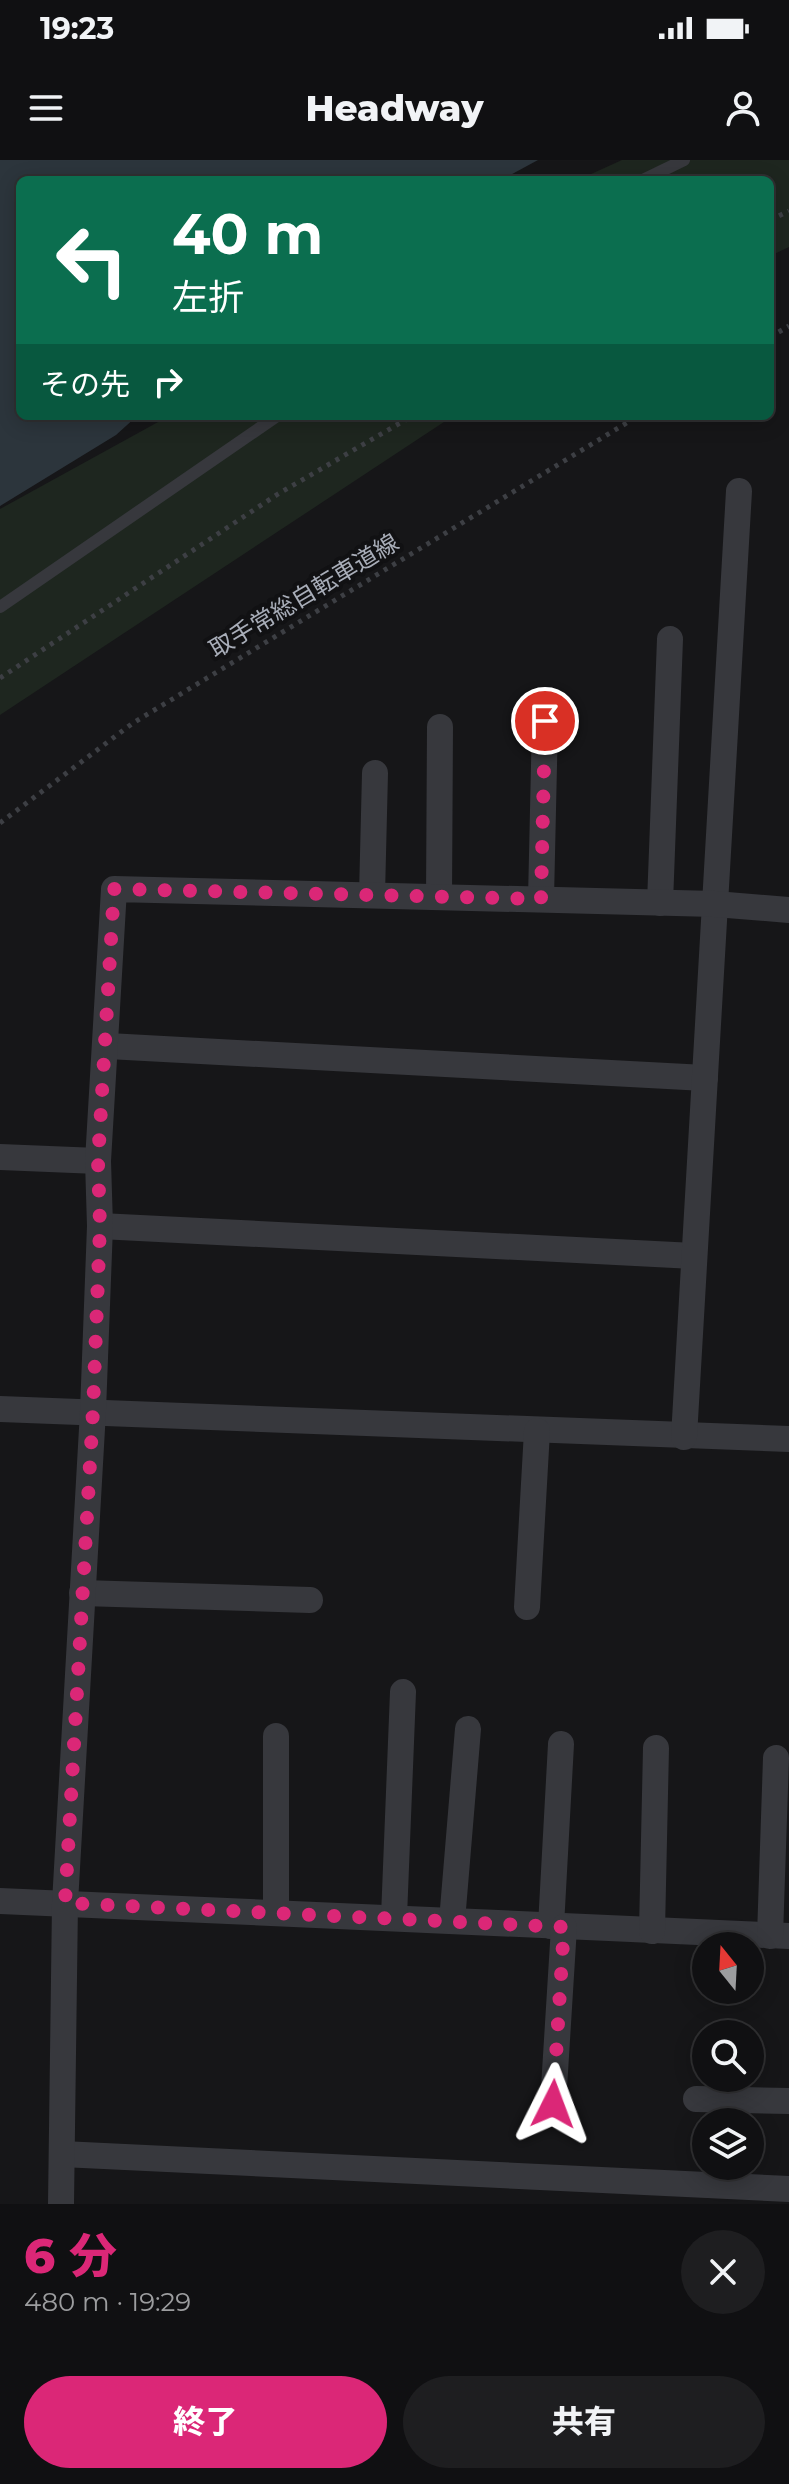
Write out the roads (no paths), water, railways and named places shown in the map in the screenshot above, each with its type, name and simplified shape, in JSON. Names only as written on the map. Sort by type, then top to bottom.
[{"type":"street","points":[[684,1437],[739,491]]},
{"type":"street","points":[[660,903],[670,639]]},
{"type":"street","points":[[541,899],[545,721]]},
{"type":"street","points":[[439,897],[440,727]]},
{"type":"street","points":[[372,895],[375,773]]},
{"type":"street","points":[[61,2204],[65,1903],[93,1411],[100,1226],[98,1161],[108,1046],[114,889],[715,904],[789,910]]},
{"type":"street","points":[[108,1046],[705,1078]]},
{"type":"street","points":[[0,1157],[98,1161]]},
{"type":"street","points":[[100,1226],[694,1256]]},
{"type":"street","points":[[0,1409],[789,1439]]},
{"type":"street","points":[[527,1607],[537,1431]]},
{"type":"street","points":[[82,1593],[310,1600]]},
{"type":"street","points":[[394,1917],[403,1692]]},
{"type":"street","points":[[452,1921],[468,1729]]},
{"type":"street","points":[[276,1736],[276,1912]]},
{"type":"street","points":[[553,2104],[561,1744]]},
{"type":"street","points":[[652,1931],[656,1748]]},
{"type":"street","points":[[0,1901],[779,1936],[776,1758]]},
{"type":"street","points":[[696,2099],[789,2101]]},
{"type":"street","points":[[62,2154],[789,2189]]},
{"type":"lane","points":[[651,176],[684,160]]},
{"type":"lane","points":[[0,607],[271,420]]}]
